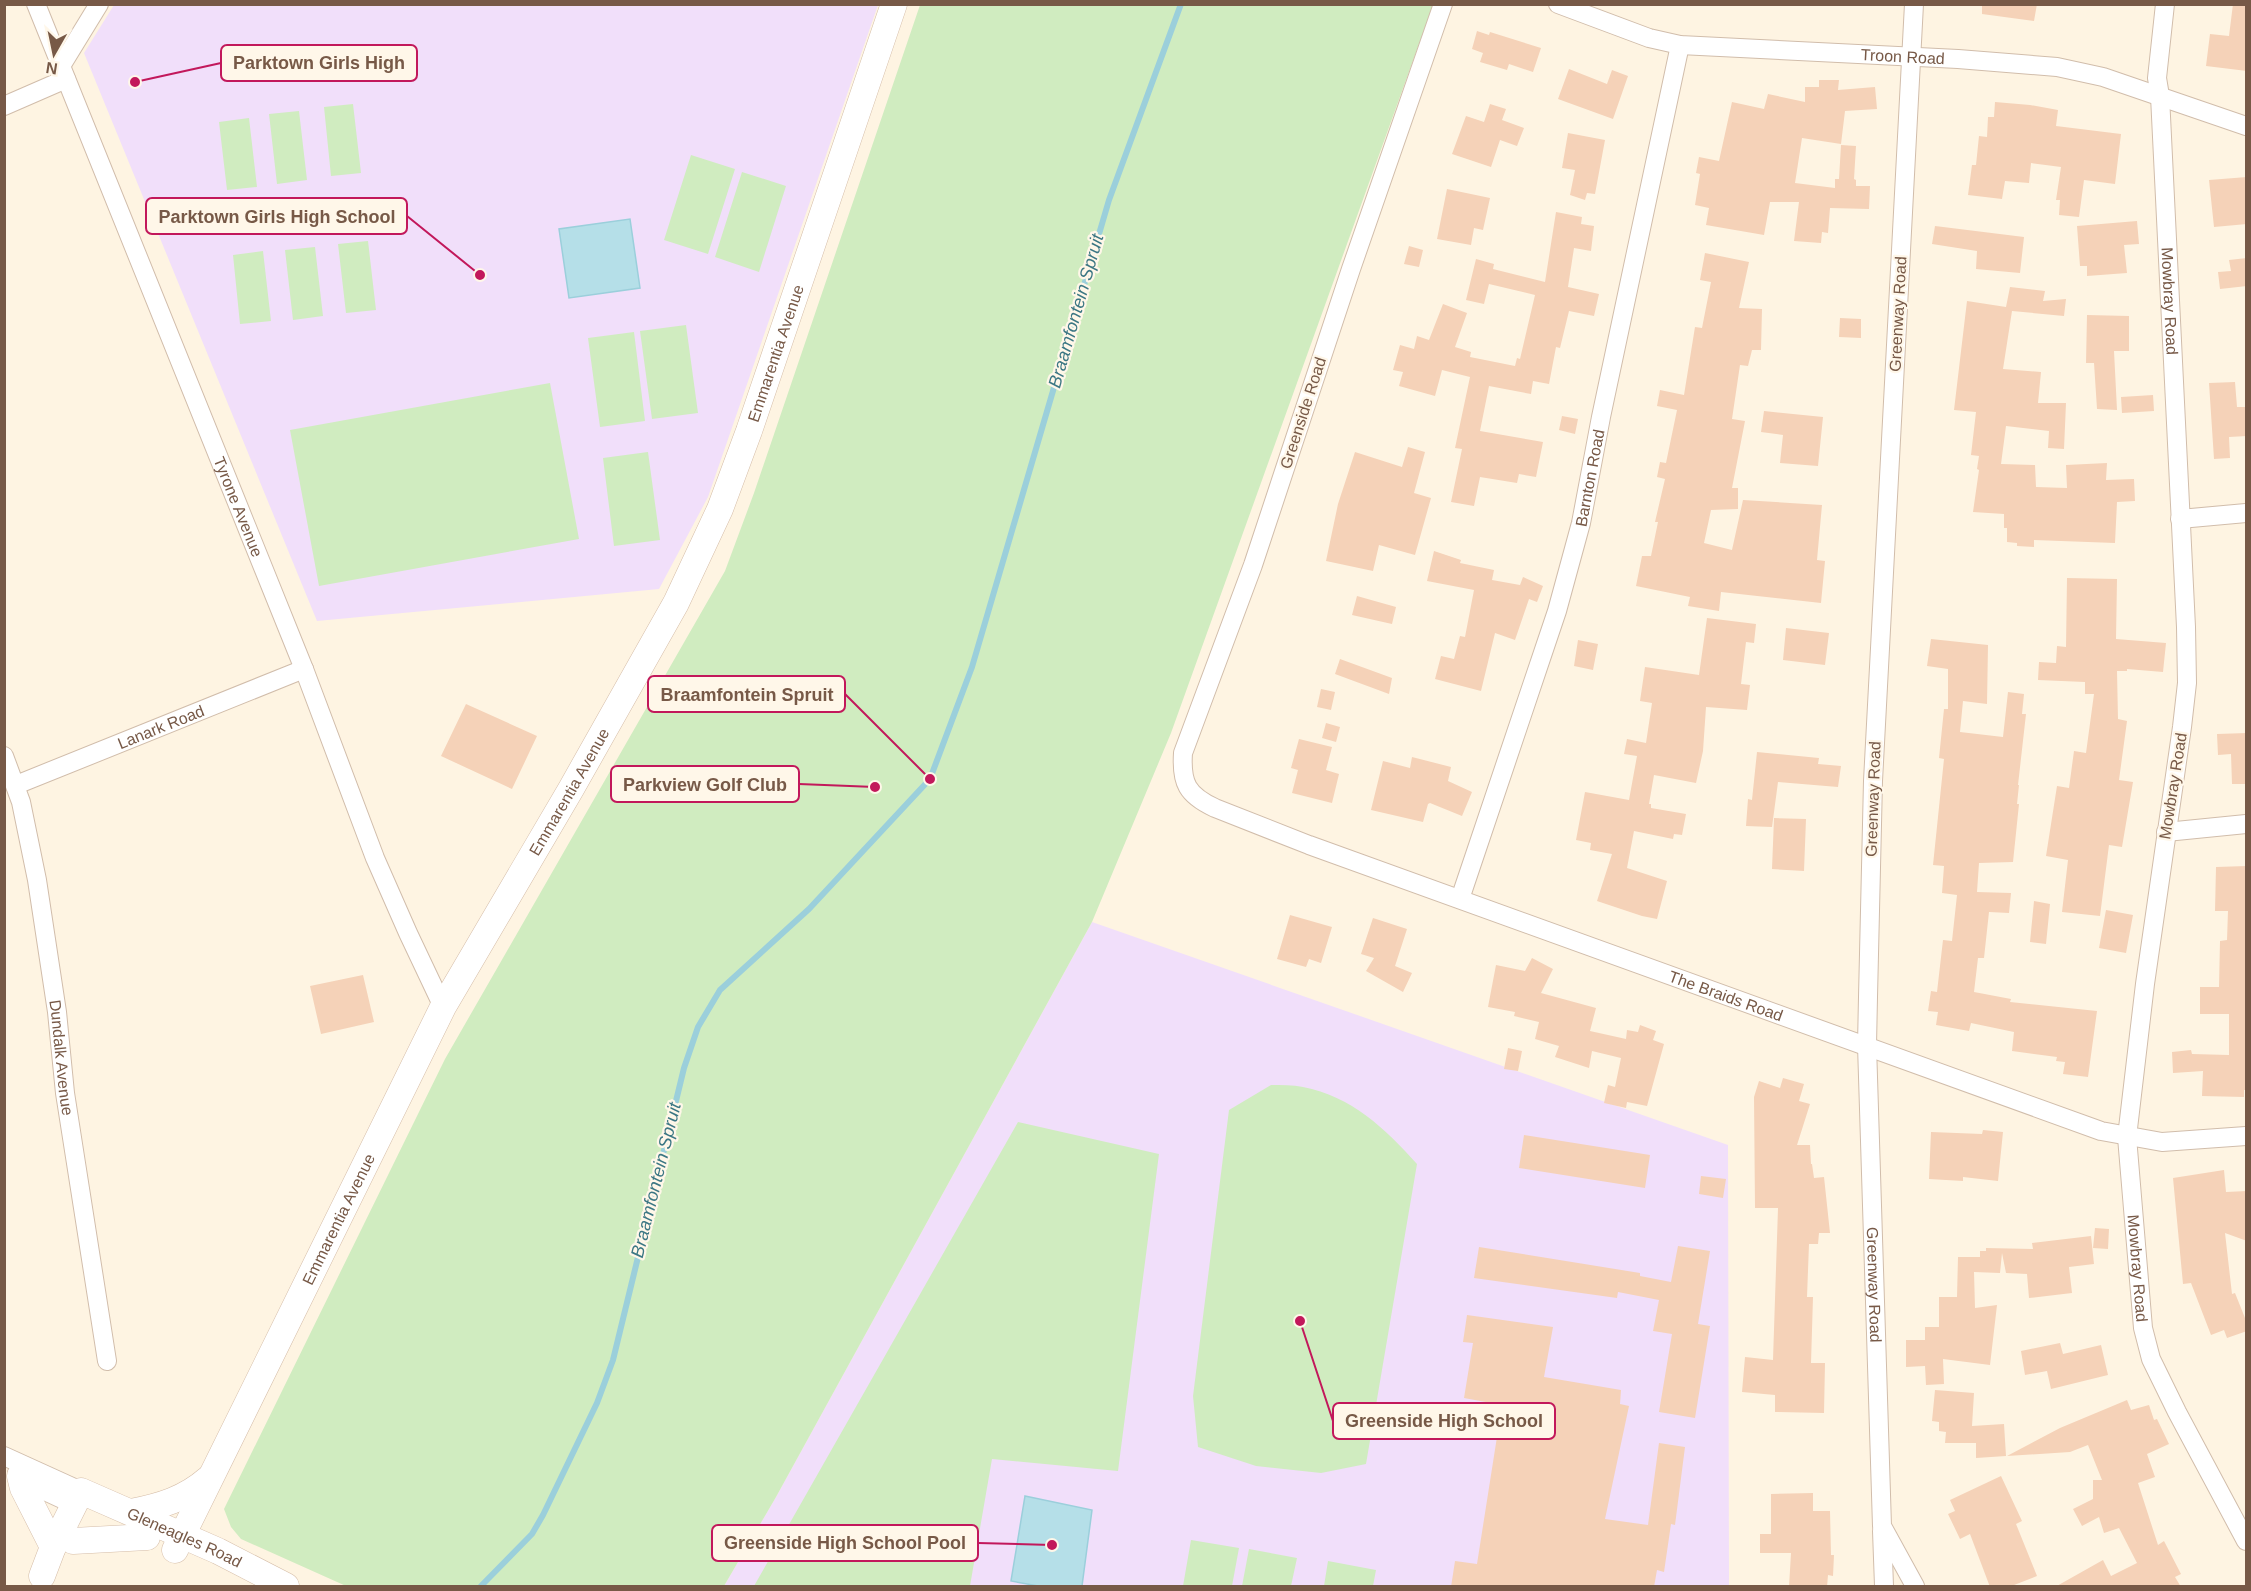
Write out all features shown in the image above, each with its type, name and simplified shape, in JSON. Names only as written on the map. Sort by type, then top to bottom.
[{"type":"street","name":"Tyrone Avenue","points":[[36,4],[304,669],[375,858],[443,1007]]},
{"type":"street","points":[[4,106],[63,73],[99,4]]},
{"type":"street","name":"Emmarentia Avenue","points":[[179,1542],[443,1007],[571,789],[676,603],[720,509],[749,431],[894,4]]},
{"type":"street","name":"Greenside Road","points":[[1215,808],[1200,801],[1186,784],[1182,772],[1184,753],[1253,566],[1351,269],[1443,4]]},
{"type":"street","name":"Troon Road","points":[[1558,4],[1649,38],[1680,45],[2056,67],[2103,77],[2247,126]]},
{"type":"street","name":"Greenway Road","points":[[1914,4],[1873,781],[1867,1045],[1882,1526],[1915,1587]]},
{"type":"street","name":"Mowbray Road","points":[[2166,4],[2157,78],[2160,96],[2187,682],[2145,984],[2127,1137],[2142,1318],[2151,1359],[2247,1541]]},
{"type":"street","name":"Barnton Road","points":[[1460,899],[1557,611],[1581,523],[1600,417],[1680,45]]},
{"type":"street","points":[[2180,519],[2247,513]]},
{"type":"street","name":"Lanark Road","points":[[16,785],[304,669]]},
{"type":"street","name":"Dundalk Avenue","points":[[4,756],[16,785],[37,880],[57,1012],[65,1093],[107,1361]]},
{"type":"street","name":"The Braids Road","points":[[1215,808],[2065,1119],[2127,1137],[2162,1142],[2247,1136]]},
{"type":"street","points":[[2166,832],[2247,824]]},
{"type":"street","points":[[10,1464],[84,1500]]},
{"type":"street","points":[[10,1464],[32,1485],[84,1500]]},
{"type":"street","points":[[10,1464],[23,1488],[63,1544]]},
{"type":"street","points":[[131,1512],[175,1502],[195,1490],[213,1475]]},
{"type":"street","points":[[37,1581],[63,1544],[84,1500]]},
{"type":"street","name":"Gleneagles Road","points":[[84,1500],[131,1512],[179,1542],[209,1565],[277,1587]]},
{"type":"street","name":"Gleneagles Road","points":[[84,1500],[147,1537],[179,1542],[286,1587]]},
{"type":"street","points":[[1882,1526],[1884,1587]]},
{"type":"street","points":[[63,1544],[147,1537]]},
{"type":"shaded area","points":[[114,5],[878,5],[708,497],[659,589],[317,621],[84,53]]},
{"type":"shaded area","points":[[1092,922],[1728,1145],[1729,1586],[724,1586],[776,1497]]},
{"type":"green space","points":[[920,5],[1433,5],[1171,733],[1092,922],[776,1497],[724,1586],[346,1586],[241,1539],[231,1527],[224,1509],[445,1059],[725,571],[754,493]]},
{"type":"green space","points":[[353,104],[361,173],[331,176],[324,107]]},
{"type":"green space","points":[[299,111],[307,180],[277,184],[269,114]]},
{"type":"green space","points":[[249,118],[257,187],[227,190],[219,122]]},
{"type":"green space","points":[[691,155],[735,169],[708,254],[664,240]]},
{"type":"green space","points":[[742,172],[786,186],[759,272],[715,257]]},
{"type":"green space","points":[[368,241],[376,310],[346,313],[338,244]]},
{"type":"green space","points":[[315,247],[323,316],[293,320],[285,250]]},
{"type":"green space","points":[[263,251],[271,321],[240,324],[233,255]]},
{"type":"green space","points":[[686,325],[698,413],[652,419],[640,331]]},
{"type":"green space","points":[[634,332],[645,421],[600,427],[588,338]]},
{"type":"green space","points":[[550,383],[579,539],[319,586],[290,430]]},
{"type":"green space","points":[[648,452],[660,540],[614,546],[603,458]]},
{"type":"green space","points":[[1271,1085],[1299,1086],[1320,1091],[1352,1106],[1393,1138],[1417,1164],[1366,1464],[1321,1473],[1256,1466],[1198,1447],[1193,1396],[1229,1110]]},
{"type":"green space","points":[[1018,1122],[1159,1154],[1118,1471],[992,1459],[970,1586],[754,1586]]},
{"type":"green space","points":[[1191,1540],[1239,1548],[1232,1586],[1183,1586]]},
{"type":"green space","points":[[1249,1549],[1297,1558],[1291,1586],[1242,1586]]},
{"type":"green space","points":[[1328,1561],[1376,1570],[1373,1586],[1324,1586]]},
{"type":"water","points":[[630,219],[640,288],[569,298],[559,229]]},
{"type":"water","points":[[1025,1496],[1092,1510],[1082,1586],[1038,1586],[1011,1581]]},
{"type":"building","points":[[1982,4],[2037,4],[2034,21],[1982,14]]},
{"type":"building","points":[[2233,4],[2247,4],[2247,71],[2206,66],[2210,34],[2229,36]]},
{"type":"building","points":[[1477,31],[1489,35],[1490,32],[1541,48],[1533,72],[1509,64],[1507,70],[1480,62],[1483,53],[1472,49]]},
{"type":"building","points":[[1569,69],[1607,84],[1612,70],[1628,76],[1613,119],[1558,99]]},
{"type":"building","points":[[1819,80],[1839,80],[1838,90],[1875,87],[1877,109],[1845,111],[1841,144],[1802,138],[1795,183],[1835,188],[1835,179],[1839,179],[1841,145],[1856,146],[1854,179],[1856,186],[1870,186],[1869,209],[1830,208],[1828,233],[1822,232],[1821,243],[1794,241],[1799,202],[1770,202],[1764,235],[1706,225],[1709,208],[1695,205],[1700,174],[1696,173],[1699,157],[1719,161],[1732,102],[1764,109],[1768,94],[1805,102],[1805,87],[1819,87]]},
{"type":"building","points":[[1995,102],[2058,110],[2056,126],[2121,134],[2115,184],[2084,180],[2079,217],[2059,215],[2060,200],[2056,200],[2061,167],[2031,163],[2029,183],[2005,181],[2002,199],[1968,195],[1972,165],[1976,165],[1979,136],[1987,137],[1988,117],[1994,117]]},
{"type":"building","points":[[1490,104],[1506,109],[1502,120],[1524,128],[1517,146],[1500,140],[1491,167],[1452,154],[1466,116],[1484,122]]},
{"type":"building","points":[[1568,133],[1605,140],[1595,194],[1587,193],[1585,200],[1570,195],[1575,170],[1562,168]]},
{"type":"building","points":[[2247,177],[2247,224],[2214,227],[2209,180]]},
{"type":"building","points":[[1447,189],[1490,198],[1483,230],[1474,228],[1471,245],[1437,239]]},
{"type":"building","points":[[1556,212],[1582,217],[1581,224],[1594,226],[1591,251],[1574,248],[1568,287],[1599,294],[1594,316],[1569,311],[1560,348],[1556,347],[1549,384],[1533,381],[1531,394],[1489,386],[1480,431],[1543,442],[1536,477],[1519,474],[1517,483],[1480,477],[1474,506],[1451,502],[1462,449],[1455,448],[1470,377],[1442,370],[1435,396],[1399,386],[1403,372],[1393,370],[1400,345],[1414,349],[1417,336],[1429,340],[1443,304],[1467,313],[1455,347],[1471,352],[1470,357],[1515,366],[1517,358],[1520,359],[1535,295],[1489,284],[1484,304],[1466,300],[1476,259],[1494,264],[1493,269],[1545,282]]},
{"type":"building","points":[[2137,221],[2139,244],[2124,245],[2127,273],[2087,276],[2087,266],[2080,266],[2077,226]]},
{"type":"building","points":[[1935,226],[2024,237],[2020,273],[1976,269],[1977,251],[1932,244]]},
{"type":"building","points":[[1409,246],[1423,250],[1419,267],[1404,264]]},
{"type":"building","points":[[1705,253],[1749,262],[1739,308],[1762,309],[1761,350],[1752,350],[1748,366],[1740,365],[1732,419],[1745,421],[1732,488],[1738,488],[1738,509],[1711,510],[1704,543],[1732,550],[1743,500],[1822,505],[1817,560],[1825,561],[1821,603],[1721,592],[1719,611],[1688,606],[1690,597],[1636,586],[1642,556],[1651,556],[1658,522],[1655,522],[1665,479],[1657,477],[1660,462],[1666,463],[1677,410],[1657,406],[1660,390],[1684,395],[1695,327],[1702,328],[1711,282],[1700,280]]},
{"type":"building","points":[[2247,258],[2247,286],[2220,289],[2218,272],[2231,271],[2229,260]]},
{"type":"building","points":[[2010,287],[2045,291],[2043,301],[2066,299],[2064,316],[2012,311],[2003,369],[2041,372],[2038,403],[2066,403],[2064,449],[2048,448],[2049,431],[2006,426],[2001,464],[2035,465],[2036,487],[2067,488],[2066,465],[2107,463],[2106,480],[2134,479],[2135,501],[2117,502],[2115,543],[2034,540],[2034,547],[2017,546],[2017,543],[2007,542],[2004,514],[1973,512],[1979,470],[1977,469],[1979,456],[1971,455],[1976,412],[1954,410],[1967,301],[2006,307]]},
{"type":"building","points":[[2087,315],[2129,316],[2129,351],[2114,351],[2117,410],[2097,409],[2094,363],[2086,363]]},
{"type":"building","points":[[1840,318],[1861,319],[1861,338],[1839,337]]},
{"type":"building","points":[[2235,382],[2237,407],[2247,407],[2247,436],[2229,437],[2230,458],[2214,459],[2209,383]]},
{"type":"building","points":[[2153,395],[2154,411],[2122,413],[2121,397]]},
{"type":"building","points":[[1764,411],[1823,417],[1818,466],[1780,463],[1783,435],[1761,432]]},
{"type":"building","points":[[1562,416],[1578,419],[1575,434],[1559,430]]},
{"type":"building","points":[[1408,447],[1425,452],[1414,493],[1431,498],[1415,555],[1379,545],[1373,571],[1326,561],[1338,504],[1355,452],[1402,467]]},
{"type":"building","points":[[1434,551],[1461,560],[1460,563],[1494,570],[1492,580],[1520,585],[1523,577],[1543,586],[1537,602],[1529,599],[1515,640],[1495,633],[1481,691],[1435,679],[1441,656],[1454,659],[1460,636],[1465,637],[1474,590],[1427,581]]},
{"type":"building","points":[[2067,578],[2117,579],[2116,639],[2166,643],[2163,672],[2127,669],[2127,671],[2117,671],[2118,719],[2127,721],[2119,780],[2133,782],[2122,847],[2109,845],[2100,916],[2062,912],[2068,860],[2046,856],[2057,786],[2069,788],[2074,751],[2086,753],[2094,694],[2085,694],[2085,682],[2038,680],[2039,662],[2056,663],[2057,646],[2066,647]]},
{"type":"building","points":[[1357,596],[1396,607],[1392,624],[1352,615]]},
{"type":"building","points":[[1707,618],[1756,624],[1754,643],[1746,642],[1741,684],[1750,685],[1747,710],[1706,707],[1703,751],[1696,783],[1654,775],[1649,804],[1651,808],[1686,814],[1682,835],[1674,834],[1673,839],[1634,831],[1627,868],[1667,881],[1657,919],[1597,901],[1612,854],[1590,850],[1591,843],[1576,840],[1585,792],[1629,800],[1637,756],[1624,754],[1627,739],[1646,743],[1652,703],[1640,701],[1645,667],[1699,675]]},
{"type":"building","points":[[1786,628],[1829,633],[1825,665],[1783,660]]},
{"type":"building","points":[[1931,639],[1988,645],[1987,704],[1963,701],[1960,732],[2003,737],[2008,692],[2024,694],[2022,714],[2026,714],[2013,862],[1979,863],[1977,892],[2011,893],[2009,913],[1989,912],[1984,958],[1978,958],[1974,992],[2011,999],[2010,1002],[2097,1011],[2088,1077],[2063,1074],[2065,1062],[2056,1061],[2057,1057],[2012,1051],[2014,1032],[1971,1023],[1969,1031],[1936,1025],[1938,1012],[1928,1011],[1931,991],[1937,992],[1943,940],[1952,941],[1957,895],[1942,893],[1944,866],[1933,865],[1944,759],[1939,758],[1944,709],[1948,709],[1948,669],[1927,666]]},
{"type":"building","points":[[1578,640],[1598,644],[1593,670],[1574,666]]},
{"type":"building","points":[[1340,659],[1392,678],[1389,694],[1335,674]]},
{"type":"building","points":[[1321,689],[1335,692],[1331,710],[1317,707]]},
{"type":"building","points":[[466,704],[537,736],[512,789],[441,756]]},
{"type":"building","points":[[1326,723],[1340,727],[1336,742],[1322,738]]},
{"type":"building","points":[[2247,733],[2247,784],[2232,784],[2231,754],[2218,755],[2217,734]]},
{"type":"building","points":[[1299,739],[1332,747],[1326,770],[1339,774],[1332,803],[1292,793],[1298,770],[1291,768]]},
{"type":"building","points":[[1757,752],[1819,758],[1818,764],[1841,766],[1838,787],[1778,782],[1772,827],[1746,826],[1748,799],[1752,800]]},
{"type":"building","points":[[1412,757],[1451,767],[1448,781],[1472,792],[1462,816],[1430,803],[1423,822],[1371,810],[1383,761],[1410,768]]},
{"type":"building","points":[[1774,818],[1806,819],[1804,871],[1772,869]]},
{"type":"building","points":[[2247,866],[2247,1090],[2244,1090],[2244,1097],[2202,1096],[2203,1071],[2173,1073],[2172,1052],[2191,1050],[2192,1054],[2229,1055],[2229,1014],[2200,1014],[2200,987],[2219,987],[2220,941],[2227,940],[2228,911],[2215,911],[2216,867]]},
{"type":"building","points":[[2034,901],[2050,904],[2046,944],[2030,942]]},
{"type":"building","points":[[2106,910],[2133,915],[2126,953],[2099,948]]},
{"type":"building","points":[[1290,915],[1332,927],[1321,963],[1309,959],[1306,967],[1277,959]]},
{"type":"building","points":[[1373,918],[1407,929],[1395,966],[1412,973],[1403,992],[1366,971],[1374,958],[1361,954]]},
{"type":"building","points":[[1532,958],[1553,969],[1541,993],[1596,1008],[1590,1031],[1626,1039],[1627,1030],[1638,1032],[1640,1025],[1656,1031],[1653,1040],[1664,1044],[1647,1106],[1627,1102],[1626,1108],[1604,1103],[1608,1085],[1615,1087],[1621,1058],[1592,1051],[1589,1068],[1555,1057],[1559,1046],[1535,1039],[1539,1022],[1514,1016],[1515,1012],[1488,1007],[1496,965],[1525,971]]},
{"type":"building","points":[[363,975],[374,1022],[321,1034],[310,986]]},
{"type":"building","points":[[1508,1048],[1522,1051],[1518,1071],[1504,1069]]},
{"type":"building","points":[[1783,1078],[1804,1084],[1799,1101],[1810,1104],[1797,1145],[1810,1145],[1814,1178],[1824,1177],[1830,1233],[1819,1233],[1818,1244],[1809,1244],[1807,1297],[1813,1297],[1811,1363],[1825,1363],[1824,1413],[1775,1412],[1775,1395],[1742,1392],[1745,1357],[1773,1360],[1778,1208],[1755,1208],[1754,1097],[1759,1081],[1780,1088]]},
{"type":"building","points":[[1983,1130],[2003,1132],[1998,1181],[1963,1177],[1963,1181],[1929,1179],[1931,1132],[1982,1134]]},
{"type":"building","points":[[1524,1135],[1650,1155],[1645,1188],[1519,1168]]},
{"type":"building","points":[[2224,1170],[2226,1192],[2247,1191],[2247,1241],[2225,1233],[2232,1294],[2235,1293],[2247,1323],[2247,1331],[2227,1338],[2224,1330],[2211,1335],[2191,1283],[2183,1284],[2173,1178]]},
{"type":"building","points":[[1701,1176],[1726,1179],[1723,1198],[1699,1194]]},
{"type":"building","points":[[2095,1228],[2109,1229],[2108,1249],[2093,1248]]},
{"type":"building","points":[[2091,1236],[2094,1264],[2069,1267],[2072,1293],[2029,1298],[2027,1274],[2006,1273],[2002,1253],[2000,1273],[1974,1272],[1975,1308],[1997,1305],[1990,1365],[1943,1359],[1944,1384],[1926,1385],[1925,1366],[1906,1367],[1906,1340],[1925,1340],[1925,1327],[1939,1327],[1939,1297],[1957,1297],[1958,1257],[1980,1257],[1980,1251],[1986,1251],[1986,1248],[2033,1249],[2032,1243]]},
{"type":"building","points":[[1678,1246],[1710,1251],[1698,1324],[1710,1326],[1695,1418],[1659,1412],[1672,1334],[1653,1331],[1659,1300],[1618,1292],[1617,1298],[1474,1278],[1479,1247],[1640,1273],[1640,1276],[1671,1282]]},
{"type":"building","points":[[1467,1315],[1553,1327],[1544,1377],[1621,1390],[1620,1404],[1629,1406],[1605,1519],[1648,1525],[1659,1443],[1685,1447],[1675,1525],[1671,1524],[1664,1572],[1657,1570],[1654,1587],[1451,1587],[1455,1561],[1477,1564],[1502,1405],[1464,1398],[1473,1343],[1463,1342]]},
{"type":"building","points":[[2060,1343],[2063,1354],[2101,1345],[2108,1375],[2051,1389],[2047,1371],[2025,1375],[2021,1351]]},
{"type":"building","points":[[1935,1390],[1974,1393],[1972,1426],[2004,1424],[2006,1456],[1976,1458],[1976,1443],[1945,1443],[1946,1432],[1939,1431],[1939,1422],[1932,1421]]},
{"type":"building","points":[[2127,1400],[2131,1410],[2149,1405],[2154,1420],[2157,1419],[2169,1444],[2147,1454],[2155,1477],[2138,1483],[2158,1545],[2164,1541],[2181,1574],[2175,1577],[2181,1587],[2055,1587],[2103,1560],[2111,1576],[2137,1563],[2119,1528],[2104,1533],[2099,1517],[2082,1526],[2073,1509],[2093,1499],[2093,1480],[2102,1480],[2088,1445],[2070,1452],[2007,1456],[2060,1428]]},
{"type":"building","points":[[2001,1476],[2022,1521],[2016,1524],[2037,1576],[2009,1587],[1990,1587],[1970,1534],[1960,1539],[1948,1514],[1955,1511],[1950,1500]]},
{"type":"building","points":[[1813,1493],[1813,1511],[1830,1511],[1831,1555],[1834,1555],[1833,1576],[1828,1575],[1827,1587],[1789,1587],[1791,1553],[1760,1553],[1760,1534],[1771,1534],[1771,1494]]},
{"type":"waterway","name":"Braamfontein Spruit","points":[[481,1586],[532,1534],[597,1403],[613,1360],[684,1068],[698,1027],[720,990],[809,909],[930,779],[972,667],[1109,200],[1181,4]]},
{"type":"place","name":"Parktown Girls High","points":[[135,82]]},
{"type":"place","name":"Parktown Girls High School","points":[[480,275]]},
{"type":"place","name":"Braamfontein Spruit","points":[[930,779]]},
{"type":"place","name":"Parkview Golf Club","points":[[875,787]]},
{"type":"place","name":"Greenside High School","points":[[1300,1321]]},
{"type":"place","name":"Greenside High School Pool","points":[[1052,1545]]}]
